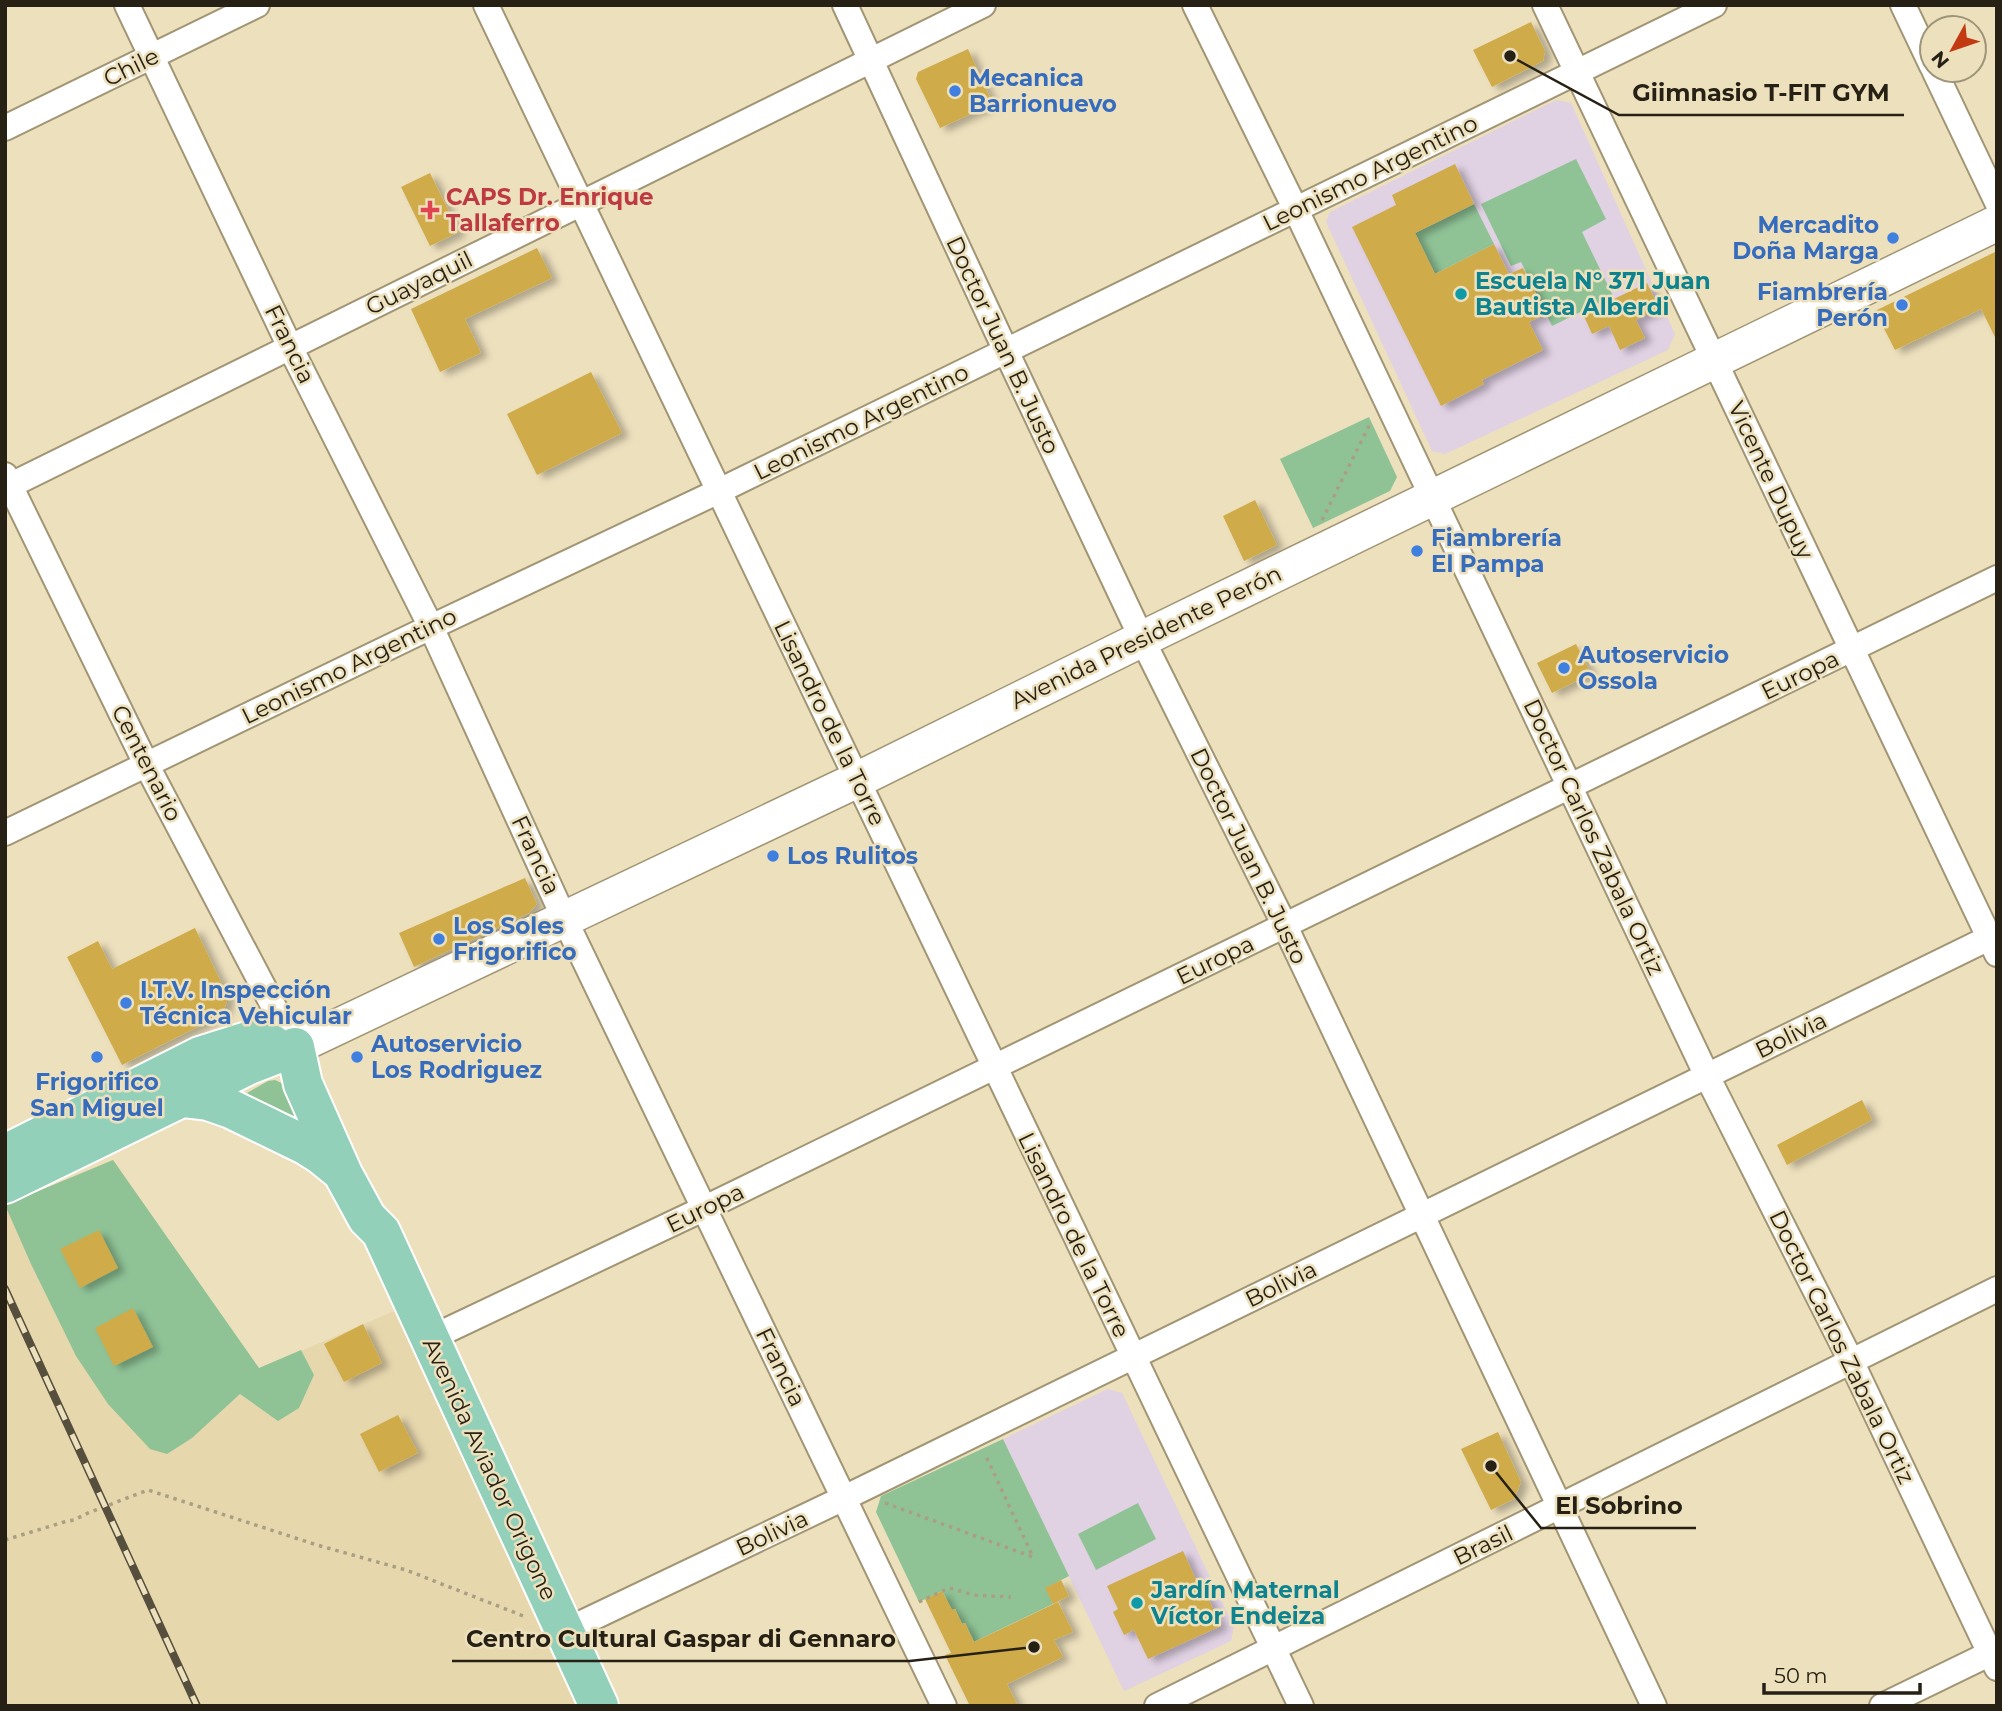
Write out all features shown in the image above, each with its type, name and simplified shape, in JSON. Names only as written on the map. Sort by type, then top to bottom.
[{"type":"main road","name":"Avenida Presidente Perón","points":[[5,1184],[249,1065],[295,1047],[857,779],[1997,223]]},
{"type":"main road","points":[[5,1154],[200,1056],[251,1040],[295,1047]]},
{"type":"main road","name":"Avenida Aviador Origone","points":[[295,1047],[303,1084],[344,1174],[367,1218],[381,1232],[599,1706]]},
{"type":"main road","name":"Avenida Aviador Origone","points":[[295,1047],[317,1075],[368,1183],[379,1207],[381,1232]]},
{"type":"main road","points":[[182,1098],[208,1101],[231,1109],[306,1145],[344,1174]]},
{"type":"street","name":"Francia","points":[[127,5],[290,347],[431,627],[564,918],[944,1706]]},
{"type":"street","name":"Chile","points":[[5,128],[257,5]]},
{"type":"street","name":"Lisandro de la Torre","points":[[486,5],[1301,1706]]},
{"type":"street","name":"Doctor Juan B. Justo","points":[[845,5],[1142,639],[1284,926],[1654,1706]]},
{"type":"street","name":"Guayaquil","points":[[7,483],[290,347],[983,5]]},
{"type":"street","name":"Doctor Carlos Zabala Ortiz","points":[[1195,5],[1296,210],[1707,1076],[1851,1361],[1995,1657]]},
{"type":"street","name":"Vicente Dupuy","points":[[1545,5],[1994,942]]},
{"type":"street","name":"Leonismo Argentino","points":[[5,833],[719,491],[1714,5]]},
{"type":"street","points":[[1903,5],[1918,36]]},
{"type":"street","points":[[1941,84],[1997,202]]},
{"type":"street","name":"Centenario","points":[[7,483],[146,765],[295,1047]]},
{"type":"street","name":"Europa","points":[[431,1338],[705,1208],[1997,578]]},
{"type":"street","name":"Bolivia","points":[[565,1631],[844,1498],[1707,1076],[1994,942]]},
{"type":"street","name":"Brasil","points":[[1157,1706],[1997,1289]]},
{"type":"street","points":[[1882,1706],[1995,1657]]},
{"type":"path","points":[[1320,525],[1371,422]]},
{"type":"path","points":[[879,1501],[1033,1557],[982,1448]]},
{"type":"path","points":[[5,1540],[74,1520],[148,1490],[317,1545],[406,1570],[529,1618]]},
{"type":"path","points":[[919,1602],[948,1588],[974,1595],[1011,1597]]},
{"type":"shaded area","points":[[1556,100],[1571,103],[1675,334],[1668,350],[1445,454],[1432,451],[1326,222],[1330,212]]},
{"type":"shaded area","points":[[113,1160],[259,1369],[399,1309],[580,1706],[5,1706],[5,1205]]},
{"type":"shaded area","points":[[1108,1389],[1122,1393],[1234,1627],[1231,1641],[1124,1691],[1003,1439]]},
{"type":"green space","points":[[1576,159],[1606,219],[1582,232],[1613,296],[1552,326],[1521,262],[1511,266],[1481,204]]},
{"type":"green space","points":[[1474,204],[1494,244],[1435,274],[1415,233]]},
{"type":"green space","points":[[1369,417],[1397,477],[1390,491],[1313,528],[1280,459]]},
{"type":"green space","points":[[275,1080],[290,1092],[300,1122],[247,1097],[247,1093]]},
{"type":"green space","points":[[113,1160],[259,1368],[301,1350],[314,1375],[299,1408],[278,1421],[240,1394],[192,1438],[167,1454],[150,1449],[108,1404],[76,1356],[5,1205]]},
{"type":"green space","points":[[1003,1439],[1069,1576],[1046,1588],[1053,1604],[974,1642],[965,1623],[962,1624],[942,1591],[919,1602],[876,1512],[881,1496]]},
{"type":"green space","points":[[1138,1503],[1156,1539],[1096,1570],[1078,1534]]},
{"type":"building","points":[[1531,22],[1545,51],[1543,61],[1492,87],[1473,50]]},
{"type":"building","name":"Mecanica Barrionuevo","points":[[968,49],[993,104],[940,128],[916,79],[918,72]]},
{"type":"building","name":"Escuela N° 371 Juan Bautista Alberdi","points":[[1455,164],[1474,204],[1415,233],[1435,274],[1494,244],[1509,274],[1523,268],[1546,314],[1529,322],[1543,350],[1482,380],[1484,384],[1441,406],[1352,227],[1396,205],[1392,195]]},
{"type":"building","name":"CAPS Dr. Enrique Tallaferro","points":[[430,173],[459,232],[430,246],[401,187]]},
{"type":"building","points":[[537,248],[552,278],[465,319],[481,353],[440,372],[411,309]]},
{"type":"building","points":[[1997,251],[1997,341],[1981,309],[1895,350],[1875,311]]},
{"type":"building","points":[[1647,283],[1659,308],[1636,320],[1645,338],[1620,350],[1609,326],[1592,334],[1583,314]]},
{"type":"building","points":[[591,372],[622,433],[537,475],[507,414]]},
{"type":"building","points":[[1255,500],[1277,545],[1244,561],[1223,516]]},
{"type":"building","name":"Autoservicio Ossola","points":[[1576,644],[1591,674],[1552,693],[1537,663]]},
{"type":"building","points":[[525,878],[537,904],[529,913],[414,967],[399,933]]},
{"type":"building","points":[[195,928],[228,997],[223,1014],[122,1065],[67,957],[98,941],[112,969]]},
{"type":"building","points":[[1862,1100],[1872,1120],[1787,1165],[1777,1145]]},
{"type":"building","points":[[99,1230],[118,1268],[80,1288],[60,1249]]},
{"type":"building","points":[[133,1308],[153,1347],[114,1366],[95,1328]]},
{"type":"building","points":[[363,1324],[382,1363],[344,1382],[324,1344]]},
{"type":"building","points":[[398,1415],[418,1453],[379,1472],[360,1434]]},
{"type":"building","points":[[1498,1432],[1521,1482],[1514,1499],[1491,1510],[1461,1449]]},
{"type":"building","name":"Jardín Maternal Víctor Endeiza","points":[[1183,1551],[1221,1626],[1148,1659],[1134,1630],[1124,1635],[1113,1612],[1118,1609],[1107,1586]]},
{"type":"building","points":[[1061,1580],[1069,1596],[1053,1604],[1045,1588]]},
{"type":"building","points":[[942,1591],[962,1624],[965,1623],[974,1642],[1058,1602],[1073,1632],[1054,1640],[1063,1657],[1007,1684],[1018,1706],[970,1706],[945,1655],[951,1653],[925,1599]]},
{"type":"railway","points":[[5,1289],[197,1706]]},
{"type":"place","name":"Giimnasio T-FIT GYM","points":[[1510,56]]},
{"type":"place","name":"Mecanica Barrionuevo","points":[[955,91]]},
{"type":"place","name":"CAPS Dr. Enrique Tallaferro","points":[[430,210]]},
{"type":"place","name":"Mercadito Doña Marga","points":[[1893,238]]},
{"type":"place","name":"Escuela N° 371 Juan Bautista Alberdi","points":[[1461,294]]},
{"type":"place","name":"Fiambrería Perón","points":[[1902,305]]},
{"type":"place","name":"Fiambrería El Pampa","points":[[1417,551]]},
{"type":"place","name":"Autoservicio Ossola","points":[[1564,668]]},
{"type":"place","name":"Los Rulitos","points":[[773,856]]},
{"type":"place","name":"Los Soles Frigorifico","points":[[439,939]]},
{"type":"place","name":"I.T.V. Inspección Técnica Vehicular","points":[[126,1003]]},
{"type":"place","name":"Frigorifico San Miguel","points":[[97,1057]]},
{"type":"place","name":"Autoservicio Los Rodriguez","points":[[357,1057]]},
{"type":"place","name":"El Sobrino","points":[[1491,1466]]},
{"type":"place","name":"Jardín Maternal Víctor Endeiza","points":[[1137,1603]]},
{"type":"place","name":"Centro Cultural Gaspar di Gennaro","points":[[1034,1647]]}]
